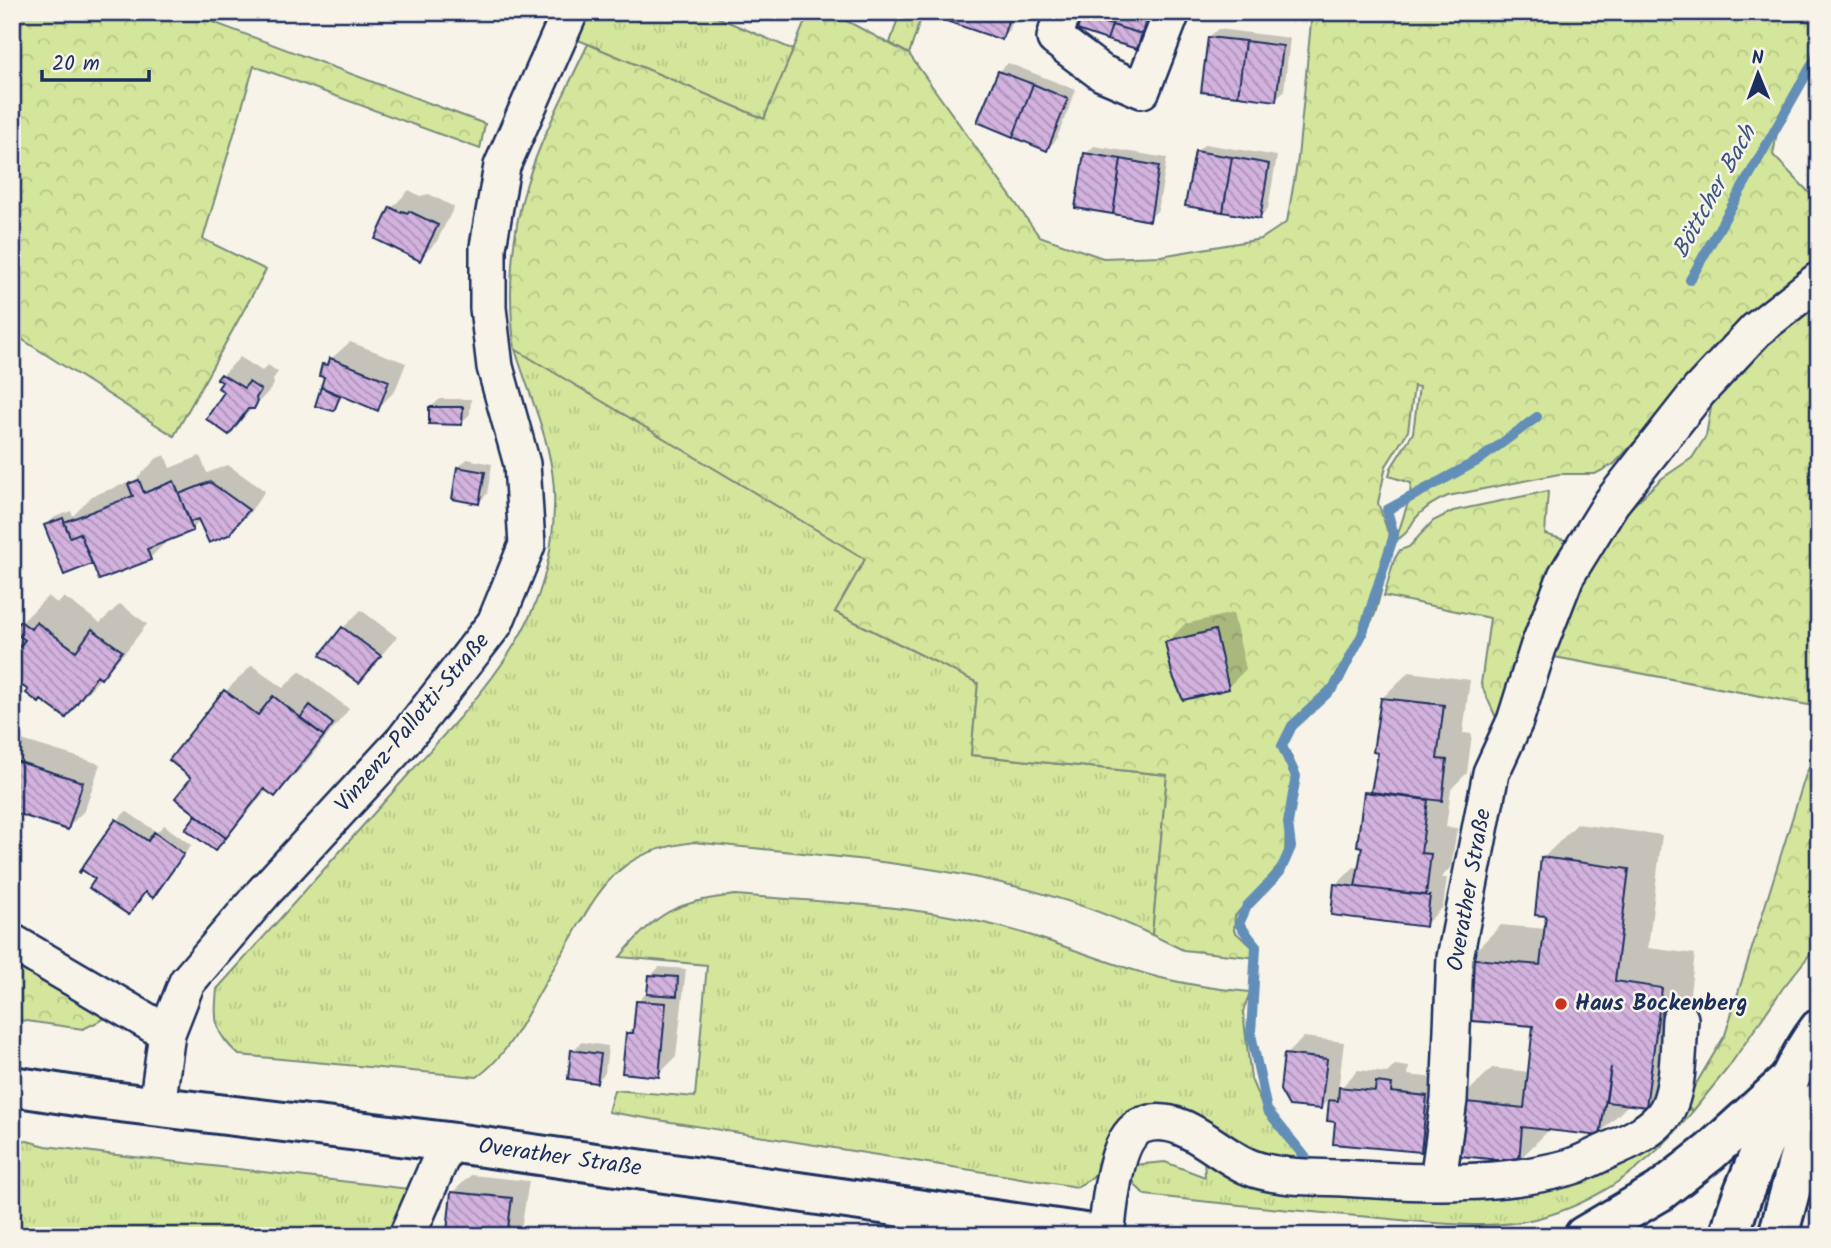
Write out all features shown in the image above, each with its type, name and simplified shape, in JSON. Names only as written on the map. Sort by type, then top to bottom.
[{"type":"main road","points":[[1730,1236],[1737,1206],[1787,1081],[1804,1049],[1819,1029]]},
{"type":"main road","points":[[1584,1236],[1659,1192],[1710,1152],[1787,1081]]},
{"type":"main road","name":"Overather Straße","points":[[12,1086],[447,1142],[1106,1236]]},
{"type":"main road","points":[[1778,1236],[1808,1125],[1819,1102]]},
{"type":"street","name":"Vinzenz-Pallotti-Straße","points":[[157,1106],[167,1033],[187,982],[264,892],[402,741],[495,623],[527,545],[522,464],[495,367],[488,308],[488,247],[502,166],[570,12]]},
{"type":"street","points":[[1062,12],[1055,38],[1102,73],[1142,90],[1172,12]]},
{"type":"street","name":"Overather Straße","points":[[1106,1236],[1122,1146],[1130,1133],[1143,1125],[1158,1123],[1195,1134],[1249,1168],[1289,1175],[1438,1181],[1449,1100],[1455,958],[1491,773],[1515,721],[1538,648],[1566,576],[1611,503],[1699,391],[1756,330],[1819,280]]},
{"type":"street","points":[[12,942],[167,1033]]},
{"type":"street","points":[[1438,1181],[1505,1180],[1572,1167],[1644,1133],[1664,1115],[1674,1087],[1680,1019]]},
{"type":"street","points":[[407,1236],[447,1142]]},
{"type":"green space","points":[[12,12],[186,12],[485,124],[480,149],[254,66],[203,239],[266,270],[174,436],[12,333]]},
{"type":"green space","points":[[588,12],[705,12],[794,50],[764,119],[576,39]]},
{"type":"green space","points":[[809,12],[830,12],[909,54],[1039,236],[1103,258],[1161,256],[1261,239],[1287,222],[1298,158],[1312,12],[1819,12],[1819,42],[1777,132],[1773,155],[1819,203],[1819,267],[1733,337],[1614,464],[1595,474],[1559,474],[1448,496],[1426,508],[1405,534],[1396,540],[1410,496],[1411,483],[1389,476],[1391,468],[1413,433],[1419,387],[1414,386],[1408,431],[1386,466],[1378,503],[1391,541],[1390,558],[1375,614],[1341,684],[1322,703],[1305,714],[1282,740],[1294,793],[1283,861],[1235,916],[1234,931],[1255,949],[1259,958],[1183,950],[1152,935],[1167,775],[971,755],[978,683],[835,612],[865,559],[515,349],[511,287],[517,223],[540,147],[588,44],[764,119]]},
{"type":"green space","points":[[900,12],[923,12],[909,54],[890,43]]},
{"type":"green space","points":[[1819,293],[1819,707],[1544,655],[1611,527],[1661,479],[1692,458],[1706,436],[1712,402],[1761,347]]},
{"type":"green space","points":[[515,349],[866,559],[835,612],[978,683],[971,755],[1167,775],[1152,935],[1098,912],[1042,893],[985,879],[869,860],[694,842],[650,852],[634,860],[607,882],[511,1041],[499,1057],[477,1077],[239,1055],[220,1033],[216,1019],[217,989],[489,682],[517,641],[534,607],[550,551],[554,487],[542,427]]},
{"type":"green space","points":[[1548,491],[1545,534],[1571,542],[1502,731],[1481,684],[1490,618],[1384,596],[1394,560],[1400,550],[1409,547],[1433,521],[1453,511]]},
{"type":"green space","points":[[1819,747],[1819,943],[1783,988],[1728,1068],[1693,1111],[1684,1104],[1725,1035],[1806,774]]},
{"type":"green space","points":[[735,895],[860,904],[953,917],[1025,934],[1159,978],[1250,992],[1243,1012],[1251,1079],[1266,1115],[1278,1125],[1286,1141],[1306,1164],[1271,1161],[1217,1132],[1107,1140],[1097,1172],[1077,1187],[608,1112],[614,1090],[695,1097],[707,965],[620,957],[645,929],[670,911],[698,901]]},
{"type":"green space","points":[[12,961],[108,1017],[83,1029],[12,1019]]},
{"type":"green space","points":[[1684,1104],[1693,1111],[1650,1157],[1626,1176],[1572,1207],[1543,1217],[1512,1223],[1434,1223],[1145,1195],[1135,1185],[1130,1172],[1134,1165],[1165,1162],[1205,1177],[1204,1154],[1531,1189]]},
{"type":"green space","points":[[12,1137],[46,1146],[418,1190],[387,1236],[12,1236]]},
{"type":"building","points":[[953,12],[1011,12],[1002,40],[949,22]]},
{"type":"building","points":[[1083,12],[1116,12],[1112,25],[1082,16]]},
{"type":"building","points":[[1116,12],[1146,19],[1142,34],[1112,25]]},
{"type":"building","points":[[1082,16],[1112,25],[1107,40],[1077,30]]},
{"type":"building","points":[[1112,25],[1142,34],[1137,49],[1107,40]]},
{"type":"building","points":[[1208,37],[1245,41],[1238,96],[1201,92]]},
{"type":"building","points":[[1245,41],[1283,46],[1276,101],[1238,96]]},
{"type":"building","points":[[998,71],[1033,84],[1013,137],[977,122]]},
{"type":"building","points":[[1033,84],[1068,99],[1047,151],[1013,137]]},
{"type":"building","points":[[1195,151],[1232,157],[1223,212],[1185,206]]},
{"type":"building","points":[[1084,153],[1121,159],[1113,214],[1075,208]]},
{"type":"building","points":[[1232,157],[1269,164],[1260,219],[1223,212]]},
{"type":"building","points":[[1121,159],[1159,166],[1150,221],[1113,214]]},
{"type":"building","points":[[390,207],[401,213],[409,211],[438,225],[420,261],[375,239]]},
{"type":"building","points":[[330,358],[389,381],[378,411],[321,387],[324,377],[319,376],[322,364],[328,365]]},
{"type":"building","points":[[221,374],[244,388],[249,382],[261,390],[254,409],[248,409],[229,435],[206,419],[224,392],[218,388],[222,382],[217,379]]},
{"type":"building","points":[[321,387],[340,396],[334,411],[315,406]]},
{"type":"building","points":[[429,407],[463,407],[462,425],[429,424]]},
{"type":"building","points":[[457,467],[485,472],[479,504],[452,499]]},
{"type":"building","points":[[139,480],[144,493],[174,481],[193,531],[147,549],[151,560],[99,580],[80,533],[70,537],[64,522],[133,496],[128,484]]},
{"type":"building","points":[[210,482],[249,510],[231,534],[209,543],[198,519],[190,522],[179,494]]},
{"type":"building","points":[[63,518],[70,537],[80,533],[92,564],[64,575],[44,525]]},
{"type":"building","points":[[20,621],[31,629],[36,622],[76,651],[92,629],[122,651],[101,679],[97,676],[66,718],[41,700],[39,703],[26,693],[28,690],[12,679],[12,646],[14,643],[19,647],[25,640],[13,631]]},
{"type":"building","points":[[342,627],[381,656],[359,683],[320,655]]},
{"type":"building","points":[[1215,630],[1229,689],[1183,700],[1172,674],[1165,642]]},
{"type":"building","points":[[224,690],[258,715],[273,696],[324,736],[275,797],[264,789],[226,838],[175,798],[191,778],[169,760]]},
{"type":"building","points":[[1381,698],[1444,705],[1437,759],[1447,760],[1442,801],[1371,792],[1378,753],[1373,752]]},
{"type":"building","points":[[310,705],[333,724],[324,736],[300,718]]},
{"type":"building","points":[[13,760],[83,782],[68,830],[12,812]]},
{"type":"building","points":[[1364,792],[1428,800],[1421,853],[1431,854],[1426,895],[1355,887],[1362,847],[1357,846]]},
{"type":"building","points":[[196,815],[226,838],[215,851],[185,829]]},
{"type":"building","points":[[116,819],[148,841],[154,832],[184,854],[153,898],[145,892],[129,915],[89,888],[95,879],[82,870],[79,872]]},
{"type":"building","name":"Haus Bockenberg","points":[[1541,857],[1629,869],[1615,981],[1662,988],[1646,1107],[1606,1102],[1611,1067],[1600,1136],[1522,1127],[1519,1162],[1451,1155],[1457,1101],[1524,1108],[1533,1026],[1460,1020],[1465,958],[1540,965],[1546,916],[1535,915]]},
{"type":"building","points":[[1334,884],[1430,896],[1426,927],[1331,915]]},
{"type":"building","points":[[649,975],[678,977],[677,996],[647,994]]},
{"type":"building","points":[[636,1001],[666,1003],[659,1077],[622,1073],[626,1033],[633,1033]]},
{"type":"building","points":[[571,1050],[601,1054],[597,1083],[568,1079]]},
{"type":"building","points":[[1284,1054],[1327,1059],[1321,1109],[1289,1106],[1280,1090]]},
{"type":"building","points":[[1376,1082],[1392,1084],[1391,1092],[1427,1096],[1421,1152],[1333,1144],[1335,1122],[1327,1121],[1329,1100],[1338,1101],[1339,1087],[1375,1091]]},
{"type":"building","points":[[451,1192],[512,1198],[507,1236],[449,1236],[447,1232]]},
{"type":"waterway","name":"Böttcher Bach","points":[[1690,280],[1819,52]]},
{"type":"waterway","name":"Böttcher Bach","points":[[1310,1163],[1267,1110],[1251,1034],[1256,946],[1239,924],[1247,906],[1280,872],[1291,847],[1288,823],[1296,776],[1282,746],[1292,726],[1334,687],[1362,635],[1394,535],[1387,510],[1479,460],[1537,417]]},
{"type":"place","name":"Haus Bockenberg","points":[[1561,1004]]}]
